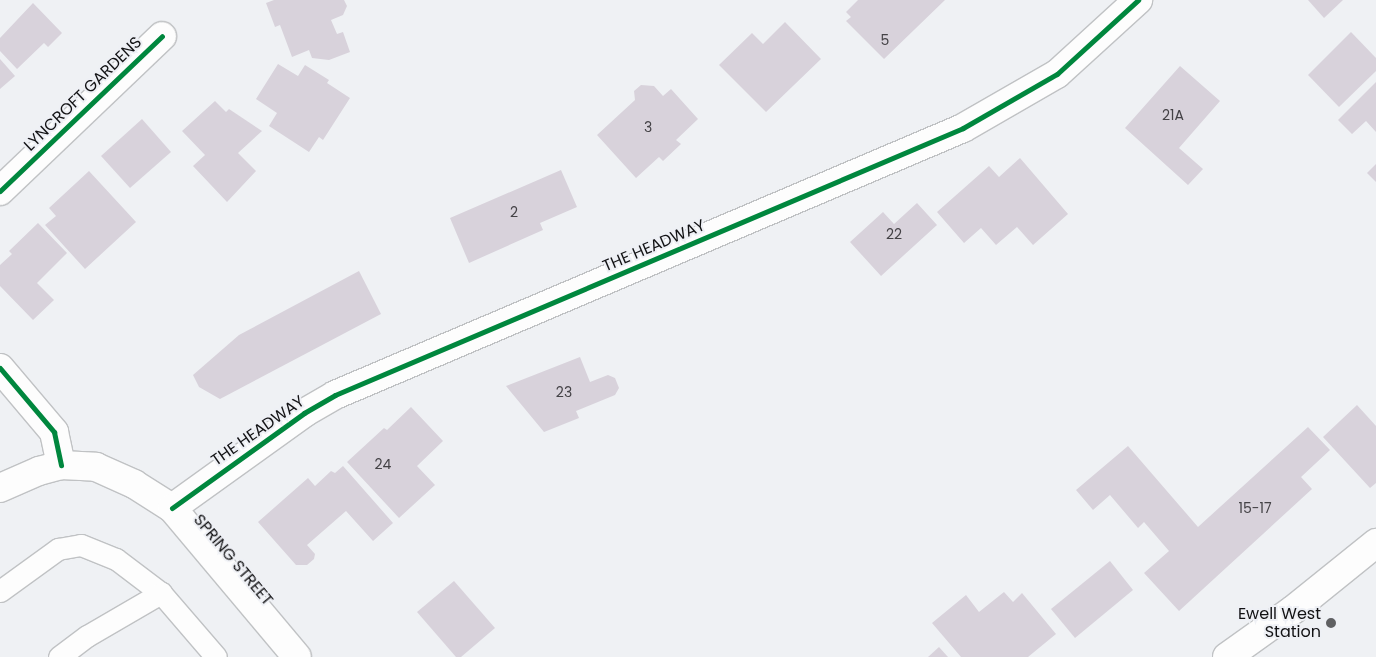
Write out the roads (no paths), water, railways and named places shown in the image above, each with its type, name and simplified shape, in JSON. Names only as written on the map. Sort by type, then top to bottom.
[{"type":"street","name":"THE HEADWAY","points":[[172,508],[304,413],[335,395],[963,128],[1057,74],[1138,0]]},
{"type":"street","name":"LYNCROFT GARDENS","points":[[0,191],[162,36]]},
{"type":"street","points":[[0,368],[54,432],[61,466]]},
{"type":"street","name":"SPRING STREET","points":[[0,488],[38,471],[61,466],[96,467],[134,484],[172,508],[298,657]]},
{"type":"street","points":[[1226,657],[1293,610],[1376,543]]},
{"type":"lane","points":[[0,591],[58,549],[81,545],[116,559],[161,593],[216,657]]},
{"type":"lane","points":[[59,657],[87,636],[161,593]]},
{"type":"place","name":"Ewell West Station","points":[[1331,623]]}]
